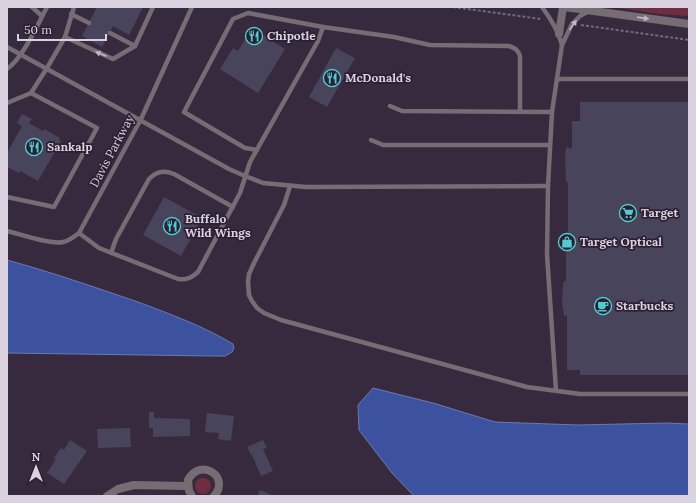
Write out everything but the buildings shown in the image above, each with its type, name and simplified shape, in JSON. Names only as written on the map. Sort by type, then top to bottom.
[{"type":"street","points":[[559,34],[563,7],[689,24]]},
{"type":"street","points":[[192,496],[189,491],[188,480],[195,472],[205,469],[210,471],[218,479],[218,489],[214,496]]},
{"type":"street","points":[[107,496],[118,489],[134,485],[188,486]]},
{"type":"lane","points":[[32,7],[42,16]]},
{"type":"lane","points":[[7,69],[12,66],[21,54],[47,7]]},
{"type":"lane","points":[[7,104],[31,93],[65,37],[74,7]]},
{"type":"lane","points":[[65,37],[113,59],[135,46],[153,7]]},
{"type":"lane","name":"Davis Parkway","points":[[7,231],[50,242],[61,243],[70,240],[79,233],[141,119],[192,7]]},
{"type":"lane","points":[[542,7],[559,34],[562,45]]},
{"type":"lane","points":[[556,391],[547,254],[548,186],[552,112],[562,45],[572,24],[580,16],[590,11]]},
{"type":"lane","points":[[257,150],[245,148],[184,112],[232,19],[248,13],[323,27],[394,37],[430,45],[509,46],[518,51],[520,56],[520,112]]},
{"type":"lane","points":[[71,14],[89,23]]},
{"type":"lane","points":[[79,233],[99,248],[178,279],[186,280],[198,272],[240,193],[250,162],[318,41],[323,27]]},
{"type":"lane","points":[[110,33],[135,46]]},
{"type":"lane","points":[[7,47],[245,176],[263,183],[306,187],[548,186]]},
{"type":"lane","points":[[557,79],[689,79]]},
{"type":"lane","points":[[7,197],[54,208],[97,128],[31,93]]},
{"type":"lane","points":[[390,106],[402,112],[552,112]]},
{"type":"lane","points":[[371,140],[382,145],[550,145]]},
{"type":"lane","points":[[111,253],[116,239],[153,174],[166,171],[174,174],[233,207]]},
{"type":"lane","points":[[290,186],[284,205],[249,274],[249,295],[252,302],[264,313],[281,320],[527,386],[580,394],[689,394]]},
{"type":"shaded area","points":[[614,7],[689,7],[689,16],[660,14]]},
{"type":"shaded area","points":[[203,478],[210,483],[211,486],[206,493],[203,494],[196,489],[195,486],[200,479]]},
{"type":"water","points":[[7,260],[72,280],[162,311],[210,332],[233,344],[234,348],[232,352],[225,356],[7,353]]},
{"type":"water","points":[[373,388],[433,403],[495,422],[578,425],[689,424],[689,496],[414,496],[392,473],[359,430],[358,405]]},
{"type":"place","name":"Chipotle","points":[[254,36]]},
{"type":"place","name":"McDonald's","points":[[332,78]]},
{"type":"place","name":"Sankalp","points":[[34,147]]},
{"type":"place","name":"Target","points":[[628,213]]},
{"type":"place","name":"Buffalo Wild Wings","points":[[172,226]]},
{"type":"place","name":"Target Optical","points":[[567,242]]},
{"type":"place","name":"Starbucks","points":[[603,306]]}]
